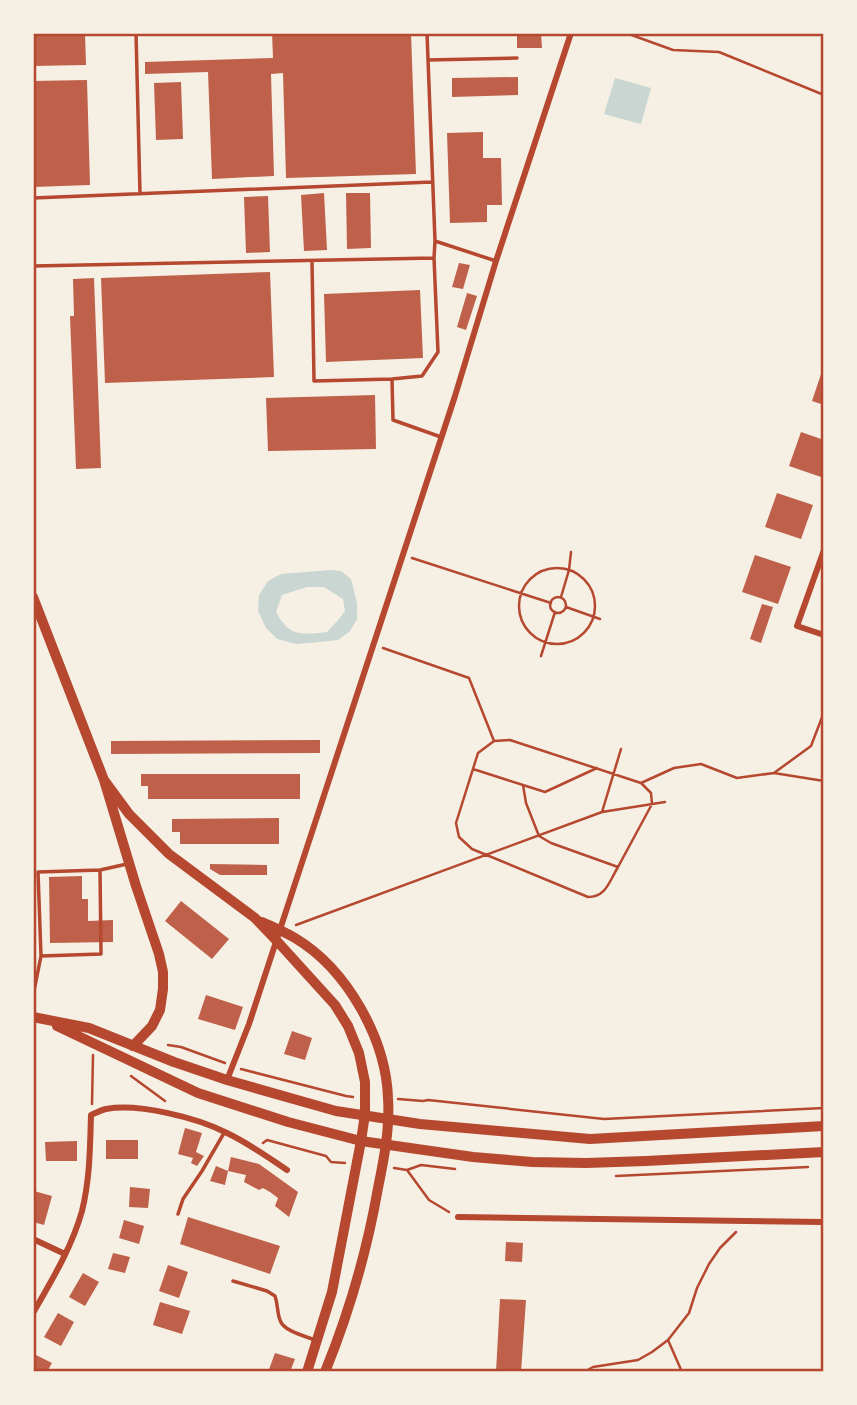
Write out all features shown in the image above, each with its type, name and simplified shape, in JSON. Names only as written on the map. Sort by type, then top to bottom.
[{"type":"main road","points":[[33,597],[104,780],[159,954],[163,972],[160,1010],[152,1026],[134,1046]]},
{"type":"main road","points":[[104,780],[129,814],[169,854],[278,936],[335,1005],[348,1026],[359,1053],[365,1082],[365,1114],[361,1141],[332,1292],[307,1372]]},
{"type":"main road","points":[[278,936],[296,939],[327,964],[354,997],[370,1024],[387,1087],[388,1118],[383,1167],[373,1222],[342,1328],[326,1372]]},
{"type":"main road","points":[[38,1018],[89,1028],[227,1080],[336,1111],[420,1124],[590,1139],[824,1126]]},
{"type":"main road","points":[[38,1018],[198,1093],[288,1122],[361,1141],[473,1157],[532,1162],[586,1163],[824,1152]]},
{"type":"street","points":[[227,1080],[250,1024],[571,33]]},
{"type":"street","points":[[824,550],[797,626],[824,635]]},
{"type":"street","points":[[33,1313],[65,1254],[82,1211],[89,1172],[91,1115],[106,1109],[141,1109],[175,1114],[225,1131],[287,1170]]},
{"type":"street","points":[[457,1217],[824,1222]]},
{"type":"street","points":[[33,1239],[65,1254]]},
{"type":"lane","points":[[136,33],[140,194]]},
{"type":"lane","points":[[312,261],[314,382],[422,376],[438,352],[427,33]]},
{"type":"lane","points":[[428,61],[517,58]]},
{"type":"lane","points":[[33,198],[432,182]]},
{"type":"lane","points":[[435,241],[496,261]]},
{"type":"lane","points":[[33,266],[434,258]]},
{"type":"lane","points":[[392,379],[393,420],[441,437]]},
{"type":"lane","points":[[33,996],[41,956],[38,872],[100,870],[129,863]]},
{"type":"lane","points":[[41,956],[101,954],[100,870]]},
{"type":"lane","points":[[178,1214],[183,1199],[225,1131]]},
{"type":"lane","points":[[233,1281],[275,1296],[283,1326],[317,1341]]},
{"type":"path","points":[[626,33],[673,50],[719,52],[824,95]]},
{"type":"path","points":[[561,597],[571,552]]},
{"type":"path","points":[[403,555],[551,603]]},
{"type":"path","points":[[549,568],[569,570],[586,580],[593,591],[596,603],[594,616],[589,628],[581,636],[558,645],[545,643],[534,637],[520,617],[521,593],[527,582],[537,573],[549,568]]},
{"type":"path","points":[[555,612],[551,603],[561,597]]},
{"type":"path","points":[[561,597],[566,602],[566,607]]},
{"type":"path","points":[[566,607],[600,618]]},
{"type":"path","points":[[555,612],[563,611],[566,607]]},
{"type":"path","points":[[541,656],[555,612]]},
{"type":"path","points":[[373,645],[469,678],[494,740]]},
{"type":"path","points":[[774,773],[811,746],[824,712]]},
{"type":"path","points":[[494,740],[510,740],[614,773],[641,783],[651,793],[652,804],[602,894],[588,897],[471,849],[459,837],[456,823],[478,752],[494,740]]},
{"type":"path","points":[[603,812],[621,749]]},
{"type":"path","points":[[641,783],[674,768],[701,764],[737,778],[774,773],[824,781]]},
{"type":"path","points":[[473,769],[545,792],[597,768]]},
{"type":"path","points":[[523,785],[526,803],[538,836],[618,867]]},
{"type":"path","points":[[278,936],[603,812],[665,802]]},
{"type":"path","points":[[91,1115],[93,1054],[97,1044]]},
{"type":"path","points":[[125,1072],[174,1108],[175,1114]]},
{"type":"path","points":[[423,1101],[604,1119],[824,1108]]},
{"type":"path","points":[[253,1147],[267,1140],[326,1156],[331,1162],[355,1164]]},
{"type":"path","points":[[383,1167],[407,1170],[429,1200],[457,1217]]},
{"type":"path","points":[[584,1372],[593,1367],[638,1360],[668,1340],[689,1313],[709,1264],[738,1229]]},
{"type":"path","points":[[668,1340],[682,1372]]},
{"type":"path","points":[[593,1367],[595,1372]]},
{"type":"shaded area","points":[[615,78],[651,88],[641,124],[604,114]]},
{"type":"shaded area","points":[[331,570],[341,571],[351,579],[357,603],[357,619],[350,631],[338,640],[296,644],[277,639],[266,628],[258,611],[259,595],[268,581],[281,574]],"holes":[[[307,587],[324,587],[343,599],[345,611],[327,632],[303,634],[286,626],[276,612],[282,595]]]},
{"type":"building","points":[[33,33],[85,33],[86,65],[33,66]]},
{"type":"building","points":[[272,33],[411,33],[416,174],[286,178],[283,73],[271,74],[274,176],[212,179],[208,72],[145,74],[145,62],[273,58]]},
{"type":"building","points":[[517,33],[541,33],[542,48],[517,48]]},
{"type":"building","points":[[518,77],[518,95],[452,97],[452,78]]},
{"type":"building","points":[[87,80],[90,185],[33,187],[33,81]]},
{"type":"building","points":[[181,82],[183,139],[156,140],[154,83]]},
{"type":"building","points":[[483,132],[483,158],[501,158],[502,205],[487,205],[487,222],[450,223],[447,133]]},
{"type":"building","points":[[324,193],[327,250],[304,251],[301,195]]},
{"type":"building","points":[[346,193],[370,193],[371,248],[347,249]]},
{"type":"building","points":[[268,196],[270,252],[246,253],[244,197]]},
{"type":"building","points":[[459,263],[470,265],[463,289],[452,287]]},
{"type":"building","points":[[270,272],[274,377],[105,383],[101,278]]},
{"type":"building","points":[[94,278],[101,468],[76,469],[70,316],[74,316],[73,279]]},
{"type":"building","points":[[420,290],[423,358],[326,362],[324,294]]},
{"type":"building","points":[[467,293],[477,296],[466,330],[457,327]]},
{"type":"building","points":[[824,368],[824,405],[812,401]]},
{"type":"building","points":[[375,395],[376,449],[268,451],[266,398]]},
{"type":"building","points":[[801,432],[824,440],[824,478],[789,466]]},
{"type":"building","points":[[777,493],[813,505],[801,539],[765,527]]},
{"type":"building","points":[[755,555],[791,567],[778,604],[742,592]]},
{"type":"building","points":[[762,604],[773,607],[761,643],[750,639]]},
{"type":"building","points":[[320,740],[320,753],[111,754],[111,741]]},
{"type":"building","points":[[141,774],[300,774],[300,799],[148,799],[148,786],[141,786]]},
{"type":"building","points":[[279,818],[279,844],[180,844],[180,832],[172,832],[172,819]]},
{"type":"building","points":[[210,864],[267,865],[267,875],[220,875],[210,869]]},
{"type":"building","points":[[82,876],[82,899],[88,899],[88,921],[113,920],[113,942],[50,943],[49,877]]},
{"type":"building","points":[[181,901],[229,939],[212,959],[165,921]]},
{"type":"building","points":[[206,995],[243,1007],[235,1030],[198,1019]]},
{"type":"building","points":[[292,1031],[312,1038],[305,1060],[284,1054]]},
{"type":"building","points":[[185,1128],[202,1133],[196,1152],[204,1156],[197,1166],[191,1163],[193,1158],[178,1154]]},
{"type":"building","points":[[106,1140],[138,1140],[138,1159],[106,1159]]},
{"type":"building","points":[[77,1141],[77,1161],[46,1161],[45,1142]]},
{"type":"building","points":[[231,1157],[259,1164],[298,1192],[289,1217],[275,1206],[278,1198],[263,1188],[259,1190],[244,1182],[246,1175],[228,1171]]},
{"type":"building","points":[[216,1166],[228,1171],[225,1185],[210,1181]]},
{"type":"building","points":[[130,1187],[150,1189],[148,1208],[129,1207]]},
{"type":"building","points":[[34,1191],[52,1196],[44,1225],[33,1222]]},
{"type":"building","points":[[188,1217],[280,1246],[270,1274],[180,1244]]},
{"type":"building","points":[[124,1220],[144,1226],[139,1244],[119,1238]]},
{"type":"building","points":[[506,1242],[523,1243],[522,1262],[505,1261]]},
{"type":"building","points":[[113,1253],[130,1257],[125,1273],[108,1269]]},
{"type":"building","points":[[168,1265],[188,1272],[179,1298],[159,1291]]},
{"type":"building","points":[[83,1273],[99,1282],[85,1306],[69,1297]]},
{"type":"building","points":[[500,1299],[526,1300],[521,1372],[496,1372]]},
{"type":"building","points":[[160,1302],[190,1311],[182,1334],[153,1325]]},
{"type":"building","points":[[58,1313],[74,1322],[61,1346],[44,1337]]},
{"type":"building","points":[[275,1353],[295,1359],[290,1372],[268,1372]]},
{"type":"building","points":[[36,1355],[52,1363],[47,1372],[33,1372]]}]
